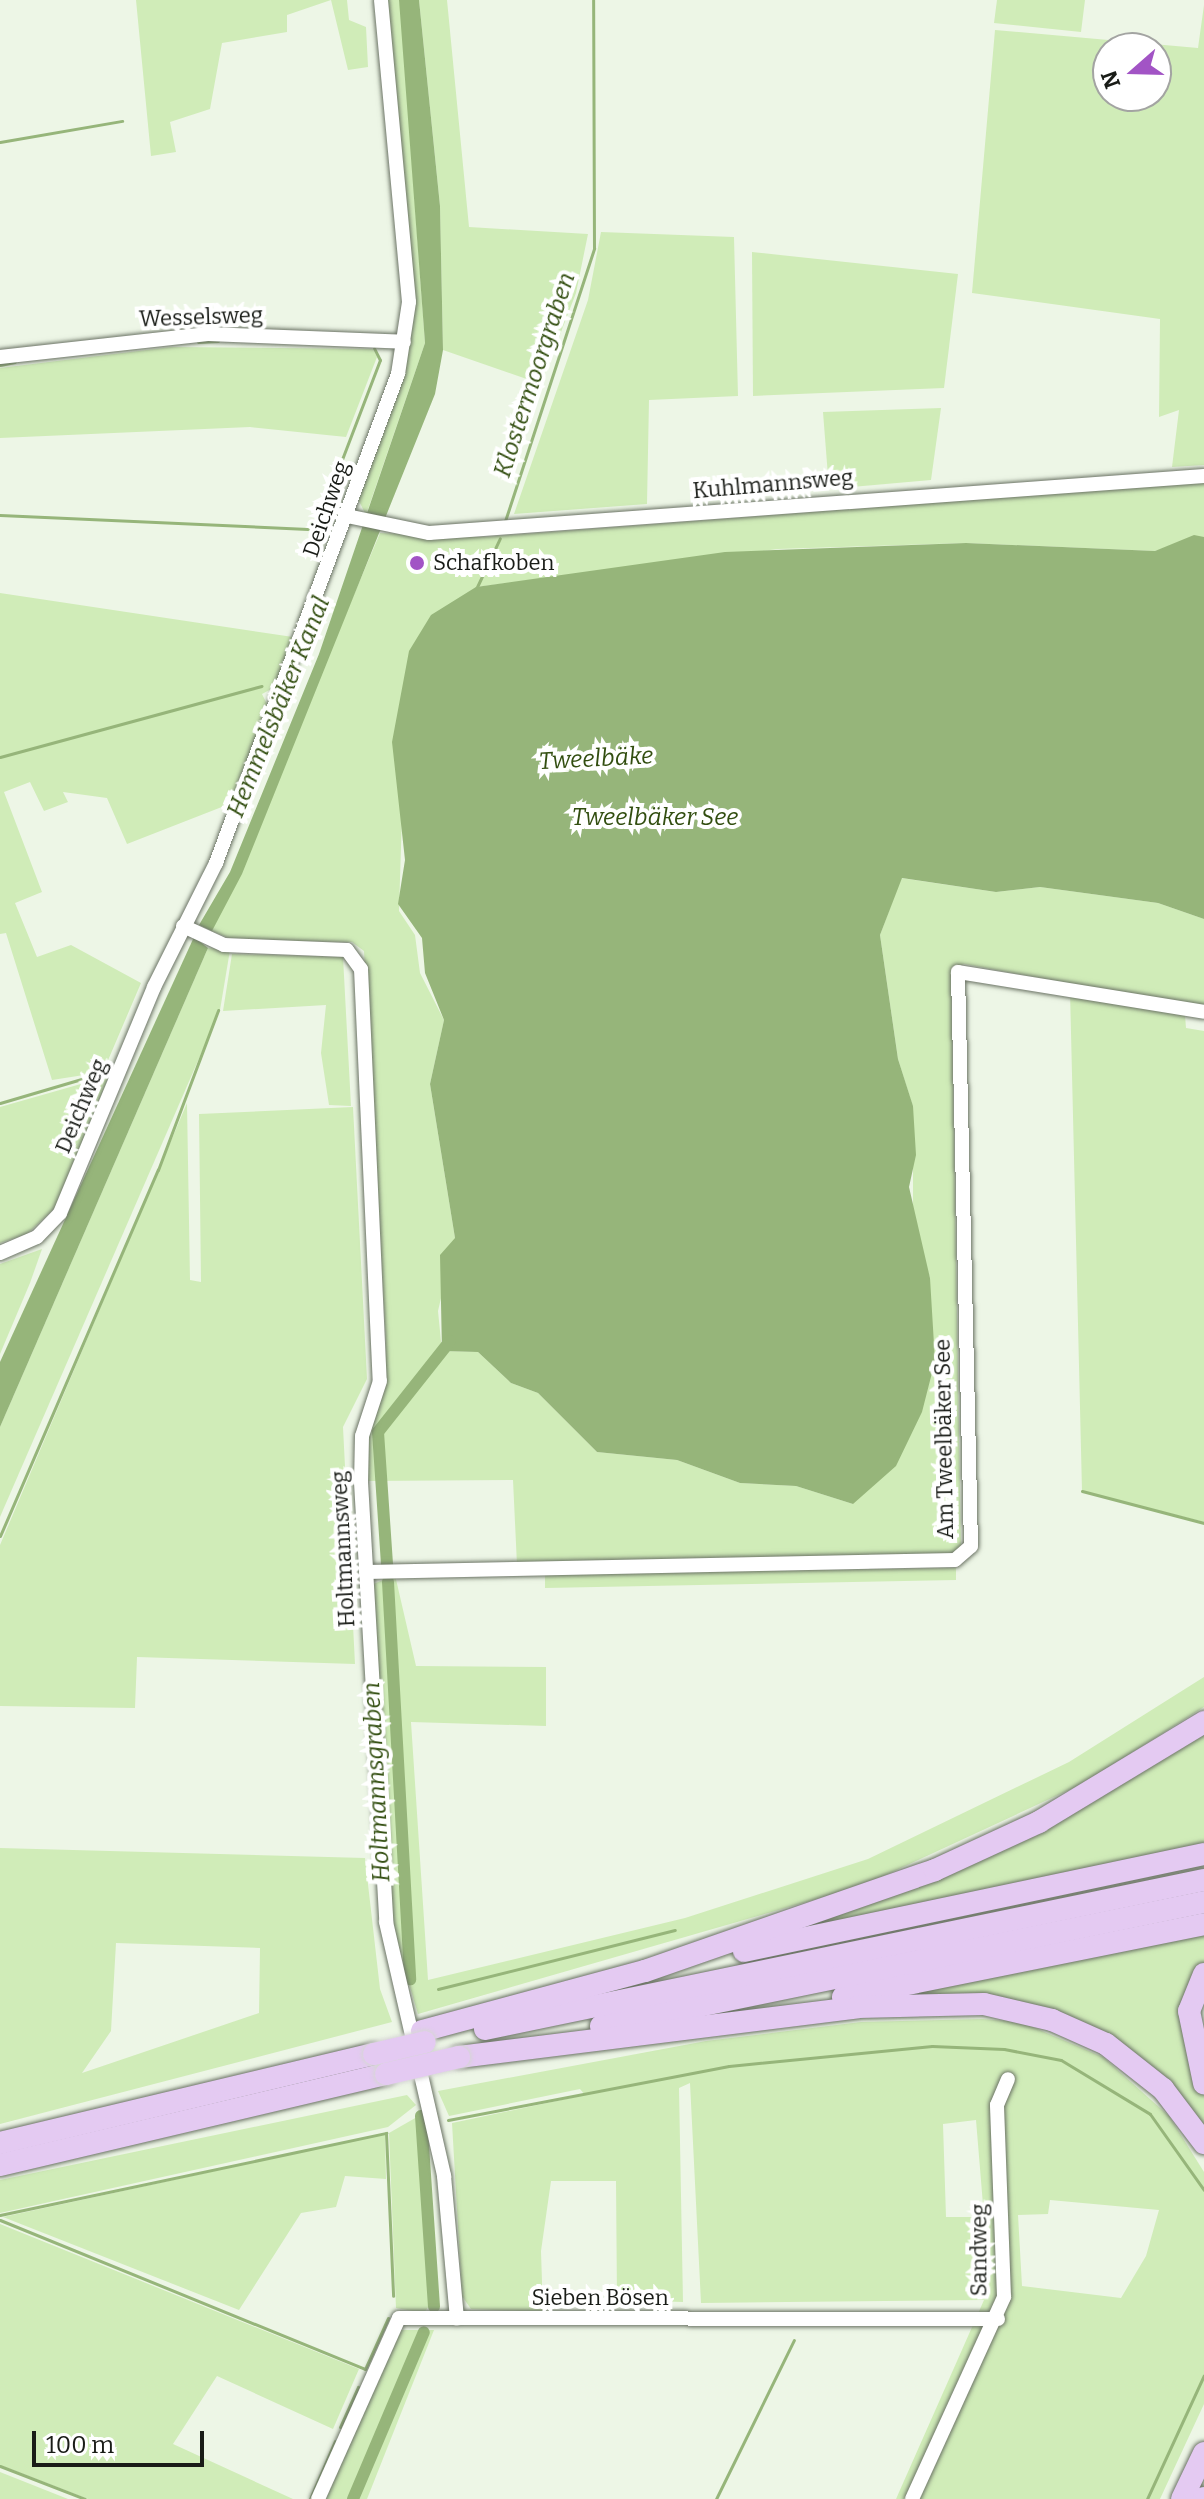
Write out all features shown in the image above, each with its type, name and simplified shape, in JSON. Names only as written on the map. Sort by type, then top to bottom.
[{"type":"highway","points":[[0,2143],[276,2077],[645,1971],[991,1845],[1204,1722]]},
{"type":"highway","points":[[645,1971],[1204,1854]]},
{"type":"highway","points":[[419,2036],[1204,1880]]},
{"type":"highway","points":[[0,2165],[459,2057],[1204,1902]]},
{"type":"highway","points":[[705,2026],[1204,1924]]},
{"type":"highway","points":[[1204,1974],[1189,2011],[1189,2039],[1204,2083]]},
{"type":"highway","points":[[459,2057],[705,2026],[921,2004],[1030,2013],[1124,2056],[1163,2089],[1204,2143]]},
{"type":"highway","points":[[1182,2499],[1204,2453]]},
{"type":"street","name":"Deichweg","points":[[0,1253],[52,1223],[183,926],[216,863],[351,518],[404,342],[409,302],[381,0]]},
{"type":"street","name":"Wesselsweg","points":[[0,357],[208,334],[404,342]]},
{"type":"street","name":"Kuhlmannsweg","points":[[351,518],[395,530],[484,530],[1204,476]]},
{"type":"street","name":"Holtmannsweg","points":[[183,926],[224,945],[347,950],[361,969],[380,1381],[360,1457],[386,1922],[419,2036],[444,2176],[457,2318]]},
{"type":"street","name":"Am Tweelbäker See","points":[[366,1572],[955,1560],[971,1546],[958,972],[1204,1012]]},
{"type":"street","name":"Sandweg","points":[[912,2499],[998,2319],[1004,2297],[997,2105],[1008,2079]]},
{"type":"street","name":"Sieben Bösen","points":[[318,2499],[399,2318],[998,2319]]},
{"type":"shaded area","points":[[136,0],[331,0],[287,15],[287,32],[222,43],[210,109],[170,122],[176,152],[151,156]]},
{"type":"shaded area","points":[[331,0],[347,0],[349,20],[366,27],[368,67],[348,70]]},
{"type":"shaded area","points":[[386,0],[399,0],[401,10],[425,343],[366,515],[358,499],[397,396],[413,322]]},
{"type":"shaded area","points":[[419,0],[447,0],[469,227],[588,234],[576,293],[541,384],[443,350],[440,206]]},
{"type":"shaded area","points":[[997,0],[1085,0],[1081,32],[994,23]]},
{"type":"shaded area","points":[[1204,5],[1204,465],[1172,467],[1179,410],[1159,417],[1160,319],[972,293],[995,30],[1092,39],[1092,112],[1172,112],[1172,46],[1198,48]]},
{"type":"shaded area","points":[[601,232],[734,237],[738,396],[649,400],[647,504],[514,514],[588,300]]},
{"type":"shaded area","points":[[752,252],[958,274],[944,388],[753,396]]},
{"type":"shaded area","points":[[171,347],[373,349],[377,357],[346,437],[250,427],[0,438],[0,368]]},
{"type":"shaded area","points":[[941,408],[931,480],[829,489],[823,412]]},
{"type":"shaded area","points":[[1204,482],[1204,537],[1155,551],[966,543],[778,549],[476,587],[402,815],[399,911],[415,935],[420,973],[444,1020],[430,1084],[455,1238],[438,1311],[442,1351],[478,1352],[511,1383],[538,1393],[597,1452],[677,1460],[740,1483],[796,1486],[853,1504],[930,1278],[913,1224],[913,1107],[898,1059],[880,935],[901,878],[996,892],[1040,887],[1158,903],[1204,919],[1204,1008],[964,964],[951,970],[961,1546],[953,1559],[517,1565],[513,1480],[367,1481],[366,1439],[384,1384],[386,1341],[364,951],[352,942],[234,940],[212,931],[380,533],[485,537]]},
{"type":"shaded area","points":[[0,593],[293,637],[275,687],[262,694],[268,706],[232,803],[127,844],[107,798],[63,792],[68,802],[44,811],[30,782],[4,792],[42,892],[15,903],[37,957],[71,945],[141,983],[103,1072],[52,1080],[6,933],[0,934]]},
{"type":"shaded area","points":[[208,948],[230,950],[220,1010],[0,1517],[0,1427]]},
{"type":"shaded area","points":[[232,954],[343,957],[351,1106],[329,1105],[321,1053],[326,1005],[223,1011]]},
{"type":"shaded area","points":[[1070,991],[1185,1015],[1186,1028],[1204,1031],[1204,1522],[1082,1491]]},
{"type":"shaded area","points":[[109,1076],[56,1207],[27,1234],[0,1243],[0,1107]]},
{"type":"shaded area","points":[[187,1103],[190,1280],[201,1282],[199,1114],[353,1107],[367,1379],[343,1427],[355,1664],[137,1657],[135,1708],[0,1706],[0,1545]]},
{"type":"shaded area","points":[[42,1249],[30,1283],[0,1354],[0,1264]]},
{"type":"shaded area","points":[[956,1568],[956,1580],[545,1588],[545,1574]]},
{"type":"shaded area","points":[[395,1575],[416,1666],[546,1667],[546,1726],[411,1722],[428,1980],[685,1918],[868,1859],[1069,1762],[1204,1677],[1204,1707],[1082,1784],[862,1886],[418,2014],[392,1927],[371,1585]]},
{"type":"shaded area","points":[[1204,1729],[1204,1846],[799,1928]]},
{"type":"shaded area","points":[[0,1848],[365,1858],[380,1989],[392,2022],[0,2124]],"holes":[[[116,1943],[260,1948],[259,2013],[82,2073],[111,2031]]]},
{"type":"shaded area","points":[[1204,1932],[1204,1964],[1182,2031],[1204,2095],[1204,2133],[1109,2039],[890,1995]]},
{"type":"shaded area","points":[[982,2019],[1021,2022],[1103,2057],[1169,2116],[1204,2172],[1204,2404],[1160,2499],[896,2499],[984,2300],[701,2303],[690,2083],[679,2088],[683,2302],[617,2300],[616,2181],[551,2181],[541,2251],[543,2312],[471,2309],[462,2296],[452,2123],[585,2095],[580,2089],[449,2116],[438,2091],[706,2041],[861,2022]],"holes":[[[976,2120],[984,2217],[946,2217],[943,2124]],[[1050,2200],[1159,2210],[1146,2256],[1121,2298],[1022,2286],[1018,2215],[1048,2214]]]},
{"type":"shaded area","points":[[407,2095],[416,2105],[388,2127],[0,2213],[0,2180]]},
{"type":"shaded area","points":[[417,2117],[429,2306],[424,2313],[396,2308],[389,2133]]},
{"type":"shaded area","points":[[385,2134],[386,2179],[345,2176],[336,2207],[301,2213],[239,2310],[3,2217]]},
{"type":"shaded area","points":[[0,2224],[359,2369],[333,2429],[217,2376],[173,2444],[293,2499],[88,2499],[0,2465]]},
{"type":"shaded area","points":[[400,2330],[434,2330],[367,2499],[326,2499]]},
{"type":"shaded area","points":[[0,2472],[68,2499],[0,2499]]},
{"type":"water","points":[[399,0],[419,0],[440,206],[443,350],[435,394],[242,874],[212,931],[199,925],[230,872],[319,654],[425,343]]},
{"type":"water","name":"Tweelbäker See","points":[[1194,535],[1204,537],[1204,919],[1158,903],[1040,887],[996,892],[902,878],[880,935],[898,1059],[913,1106],[916,1155],[909,1187],[930,1278],[935,1361],[922,1412],[896,1466],[853,1504],[796,1486],[740,1483],[677,1460],[597,1452],[538,1393],[511,1383],[478,1352],[442,1351],[440,1255],[455,1238],[430,1084],[444,1020],[425,973],[422,938],[398,904],[405,860],[392,742],[409,651],[431,615],[476,587],[725,552],[966,543],[1155,551]]},
{"type":"water","points":[[194,937],[208,948],[0,1427],[0,1362]]},
{"type":"waterway","name":"Klostermoorgraben","points":[[505,521],[594,248],[593,0]]},
{"type":"waterway","points":[[0,142],[122,121]]},
{"type":"waterway","points":[[198,342],[218,341]]},
{"type":"waterway","points":[[320,517],[380,360],[374,348]]},
{"type":"waterway","points":[[0,365],[15,362]]},
{"type":"waterway","points":[[0,515],[308,529]]},
{"type":"waterway","name":"Klostermoorgraben","points":[[476,589],[500,538]]},
{"type":"waterway","name":"Hemmelsbäker Kanal","points":[[0,757],[262,686]]},
{"type":"waterway","points":[[0,1536],[158,1170],[218,1010]]},
{"type":"waterway","points":[[0,1103],[95,1075]]},
{"type":"waterway","name":"Holtmannsgraben","points":[[387,1564],[378,1432],[450,1341]]},
{"type":"waterway","points":[[1082,1491],[1204,1523]]},
{"type":"waterway","name":"Holtmannsgraben","points":[[388,1582],[410,1979]]},
{"type":"waterway","points":[[438,1989],[675,1930]]},
{"type":"waterway","points":[[448,2120],[729,2066],[932,2046],[1004,2049],[1061,2060],[1150,2114],[1204,2190]]},
{"type":"waterway","name":"Holtmannsgraben","points":[[421,2116],[434,2307]]},
{"type":"waterway","points":[[0,2215],[386,2133],[393,2296]]},
{"type":"waterway","points":[[0,2220],[365,2369],[388,2318]]},
{"type":"waterway","name":"Holtmannsgraben","points":[[353,2499],[424,2332]]},
{"type":"waterway","points":[[716,2499],[794,2340]]},
{"type":"waterway","points":[[1147,2499],[1204,2375]]},
{"type":"waterway","points":[[340,2427],[358,2387]]},
{"type":"waterway","points":[[310,2499],[335,2441]]},
{"type":"waterway","points":[[0,2466],[85,2499]]},
{"type":"place","name":"Schafkoben","points":[[417,563]]},
{"type":"water label","name":"Tweelbäke","points":[[596,759]]}]
